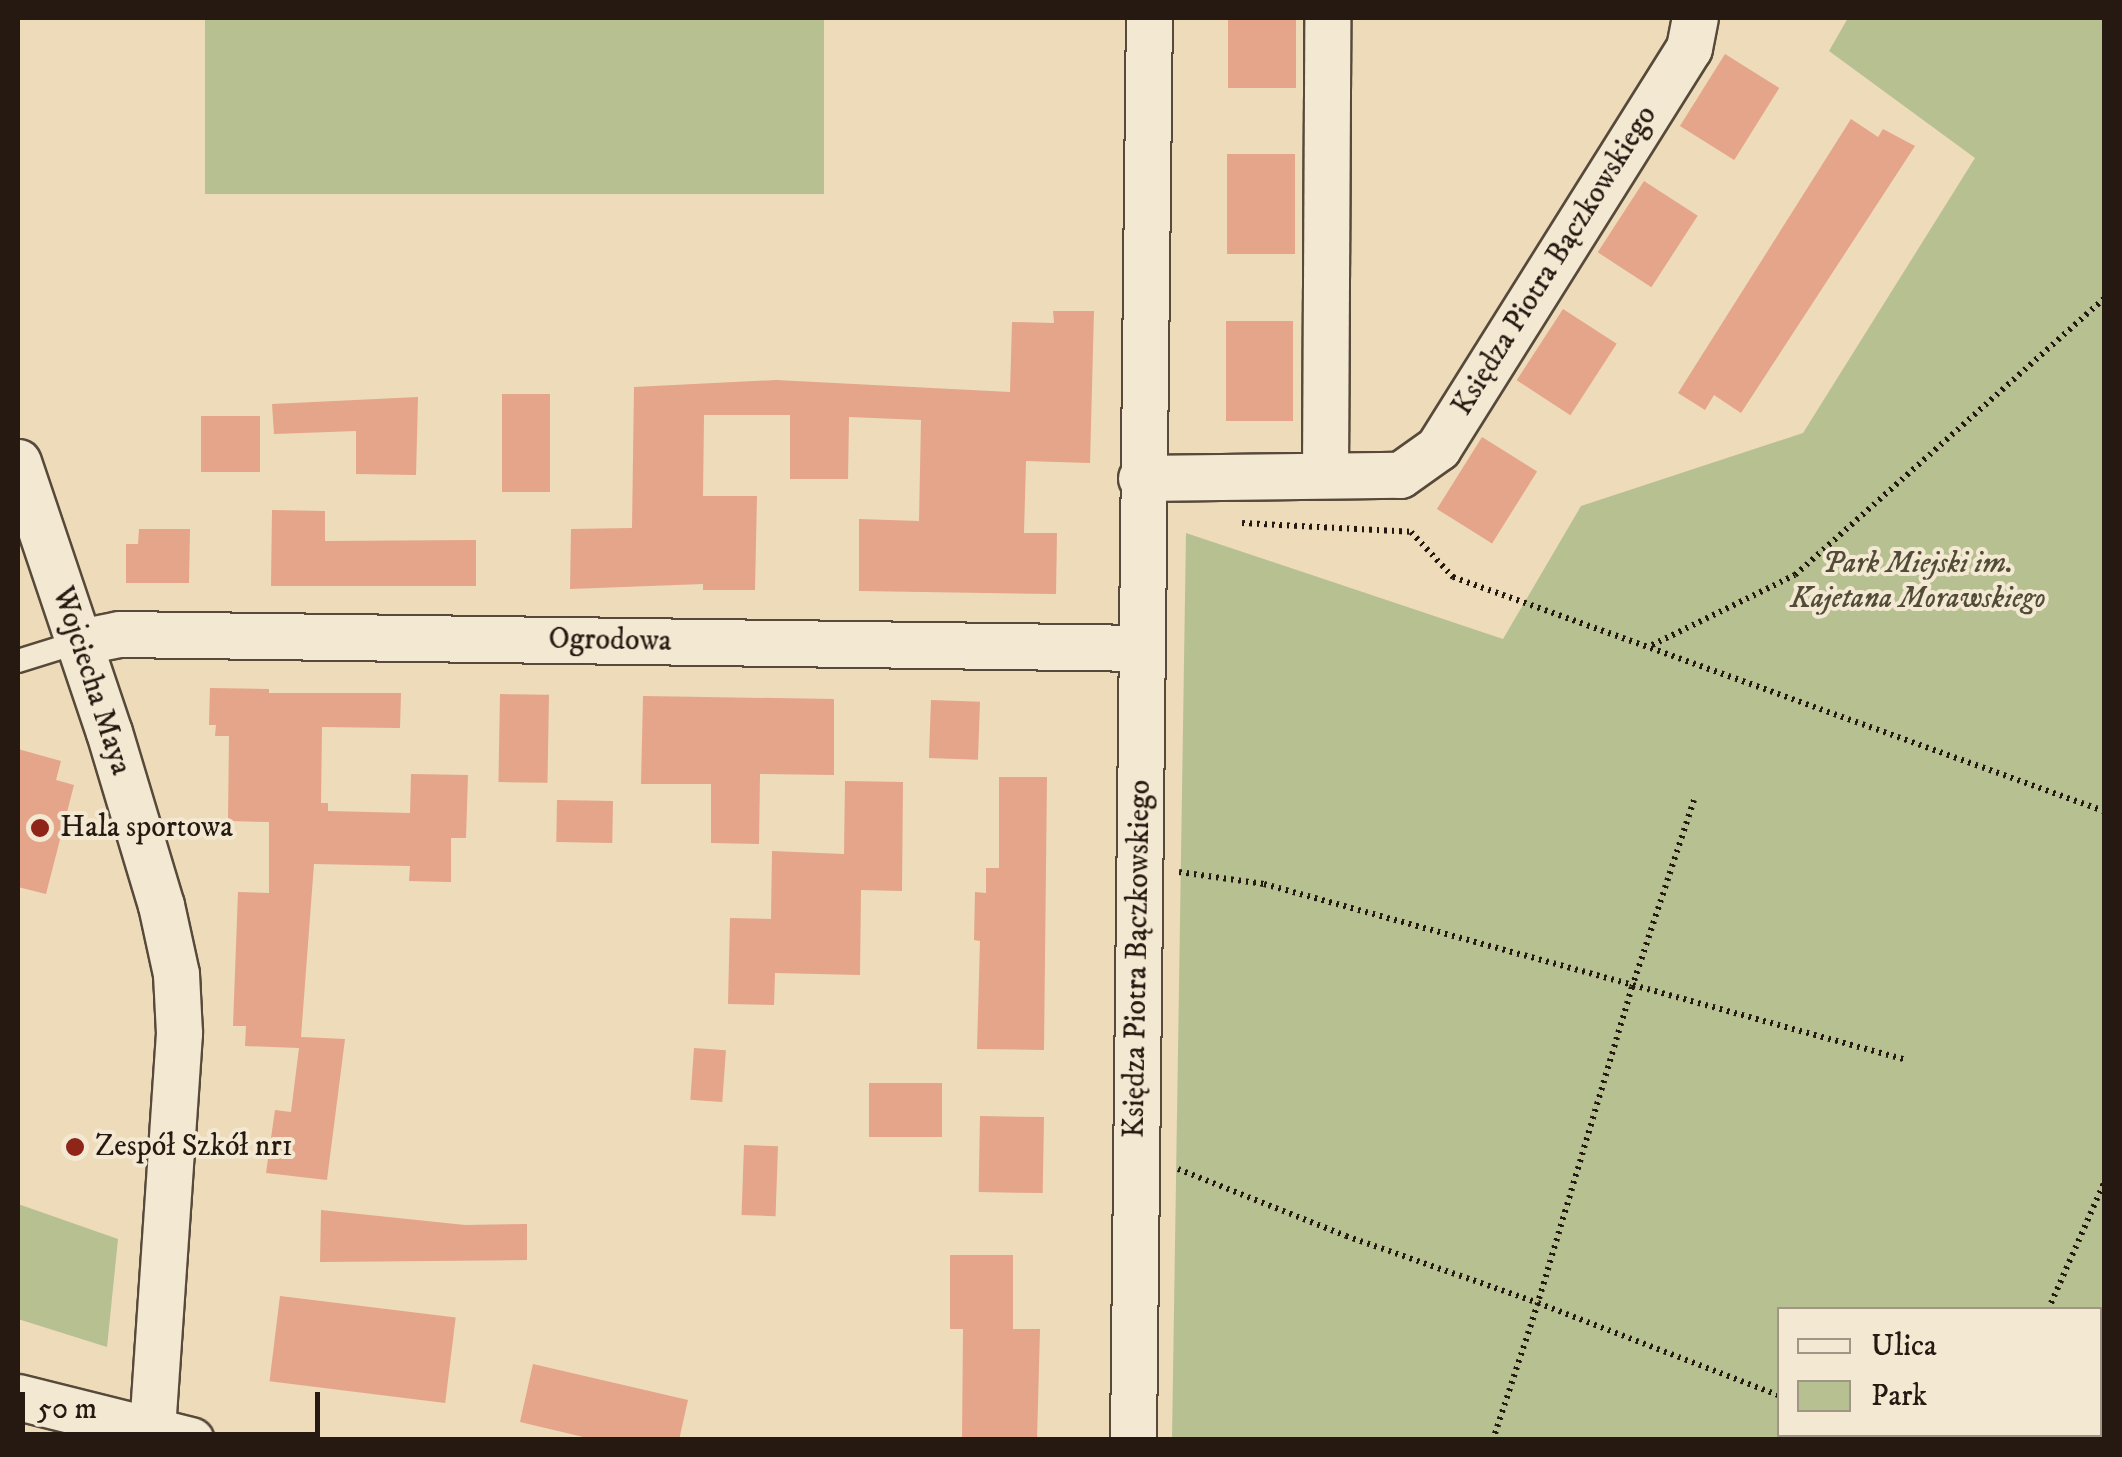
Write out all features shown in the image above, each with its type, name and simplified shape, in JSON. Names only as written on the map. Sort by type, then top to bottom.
[{"type":"street","name":"Księdza Piotra Bączkowskiego","points":[[1133,1440],[1149,18]]},
{"type":"street","points":[[1325,475],[1327,18]]},
{"type":"street","name":"Księdza Piotra Bączkowskiego","points":[[1141,478],[1400,475],[1438,448],[1689,48],[1695,18]]},
{"type":"street","name":"Wojciecha Maya","points":[[18,462],[80,642],[162,905],[176,974],[179,1033],[165,1437]]},
{"type":"street","name":"Ogrodowa","points":[[80,642],[119,634],[1142,648]]},
{"type":"street","points":[[18,1397],[165,1437]]},
{"type":"lane","points":[[18,660],[80,642]]},
{"type":"path","points":[[1651,646],[1794,575],[2104,299]]},
{"type":"path","points":[[1240,523],[1411,532],[1453,577],[2104,811]]},
{"type":"path","points":[[1493,1440],[1632,987],[1694,800]]},
{"type":"path","points":[[1161,870],[1264,884],[1904,1059]]},
{"type":"path","points":[[1176,1168],[1346,1236],[1538,1303],[1777,1395]]},
{"type":"path","points":[[2049,1307],[2104,1183]]},
{"type":"green space","points":[[205,18],[824,18],[824,194],[205,194]]},
{"type":"green space","name":"Park Miejski im. Kajetana Morawskiego","points":[[1848,18],[2104,18],[2104,1439],[1172,1439],[1186,533],[1503,639],[1581,506],[1803,433],[1975,158],[1829,51]]},
{"type":"green space","points":[[18,1204],[118,1239],[107,1347],[18,1319]]},
{"type":"building","points":[[1228,18],[1296,18],[1296,88],[1228,88]]},
{"type":"building","points":[[1725,54],[1779,88],[1734,160],[1680,126]]},
{"type":"building","points":[[1851,119],[1878,137],[1883,129],[1915,146],[1741,413],[1714,395],[1705,410],[1678,393]]},
{"type":"building","points":[[1227,154],[1295,154],[1295,254],[1227,254]]},
{"type":"building","points":[[1644,181],[1698,216],[1651,287],[1598,252]]},
{"type":"building","points":[[1563,309],[1617,344],[1570,415],[1517,380]]},
{"type":"building","points":[[1053,311],[1094,311],[1090,463],[1026,461],[1024,533],[1057,533],[1056,594],[859,591],[859,519],[919,521],[921,420],[849,417],[848,479],[790,479],[790,415],[704,415],[703,496],[757,496],[755,590],[703,590],[703,584],[570,589],[571,529],[632,528],[634,387],[776,380],[1010,392],[1012,322],[1054,323]]},
{"type":"building","points":[[1226,321],[1293,321],[1293,421],[1226,421]]},
{"type":"building","points":[[502,394],[550,394],[550,492],[502,492]]},
{"type":"building","points":[[418,397],[416,475],[356,474],[356,431],[274,434],[272,404]]},
{"type":"building","points":[[201,416],[260,416],[260,472],[201,472]]},
{"type":"building","points":[[1482,437],[1537,471],[1492,544],[1437,509]]},
{"type":"building","points":[[272,510],[325,511],[325,541],[476,540],[476,586],[271,586]]},
{"type":"building","points":[[139,529],[190,529],[189,583],[126,583],[126,544],[138,544]]},
{"type":"building","points":[[210,688],[269,689],[269,693],[401,693],[400,728],[322,727],[321,803],[328,803],[328,811],[410,813],[411,774],[468,775],[466,838],[451,838],[451,882],[409,881],[410,866],[314,864],[301,1037],[345,1039],[327,1180],[266,1173],[275,1110],[291,1112],[299,1048],[245,1046],[246,1026],[233,1026],[238,892],[269,893],[269,822],[228,821],[229,736],[215,736],[216,725],[209,725]]},
{"type":"building","points":[[500,694],[549,695],[547,783],[498,782]]},
{"type":"building","points":[[643,696],[834,699],[834,775],[760,774],[759,844],[711,843],[711,784],[641,784]]},
{"type":"building","points":[[931,700],[980,702],[978,760],[929,758]]},
{"type":"building","name":"Hala sportowa","points":[[18,749],[61,761],[56,780],[74,785],[46,894],[18,887]]},
{"type":"building","points":[[999,777],[1047,777],[1044,1050],[977,1049],[980,941],[974,940],[975,892],[986,893],[986,868],[999,868]]},
{"type":"building","points":[[845,781],[903,782],[902,891],[861,890],[860,975],[775,973],[774,1005],[728,1004],[730,918],[771,919],[772,851],[844,854]]},
{"type":"building","points":[[557,800],[613,801],[612,843],[556,842]]},
{"type":"building","points":[[694,1048],[726,1050],[722,1102],[690,1100]]},
{"type":"building","points":[[869,1083],[942,1083],[942,1137],[869,1137]]},
{"type":"building","points":[[980,1116],[1044,1117],[1043,1193],[979,1192]]},
{"type":"building","points":[[744,1145],[778,1146],[776,1216],[742,1215]]},
{"type":"building","points":[[321,1210],[465,1225],[527,1224],[527,1260],[320,1262]]},
{"type":"building","points":[[950,1255],[1013,1255],[1013,1329],[1040,1329],[1037,1440],[962,1440],[963,1329],[950,1329]]},
{"type":"building","points":[[280,1296],[456,1318],[445,1403],[270,1381]]},
{"type":"building","points":[[533,1364],[688,1400],[679,1440],[596,1440],[520,1422]]},
{"type":"place","name":"Hala sportowa","points":[[40,828]]},
{"type":"place","name":"Zespół Szkół nr1","points":[[75,1147]]}]
